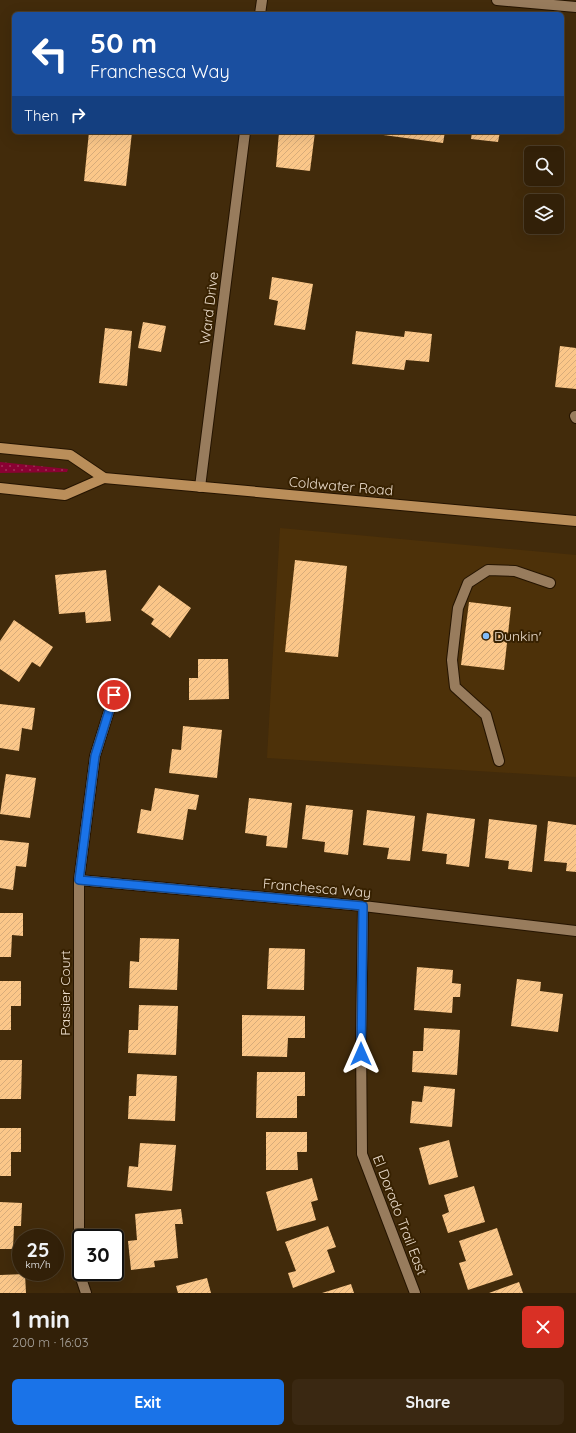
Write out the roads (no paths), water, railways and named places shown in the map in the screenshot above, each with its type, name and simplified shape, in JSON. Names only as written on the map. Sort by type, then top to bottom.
[{"type":"main road","name":"Coldwater Road","points":[[0,448],[70,455],[104,478],[576,521]]},
{"type":"main road","name":"Coldwater Road","points":[[0,488],[65,495],[104,478]]},
{"type":"street","points":[[260,12],[262,0]]},
{"type":"street","points":[[497,0],[576,7]]},
{"type":"street","name":"Ward Drive","points":[[200,487],[245,134]]},
{"type":"street","points":[[499,761],[486,715],[455,687],[452,660],[458,608],[468,583],[488,570],[515,571],[550,583]]},
{"type":"street","name":"Passier Court","points":[[86,1293],[78,1272],[79,880],[95,756],[114,695]]},
{"type":"street","name":"Franchesca Way","points":[[79,880],[363,906],[576,931]]},
{"type":"street","name":"El Dorado Trail East","points":[[363,906],[361,1040],[362,1154],[415,1293]]},
{"type":"place","name":"Dunkin'","points":[[486,636]]}]
